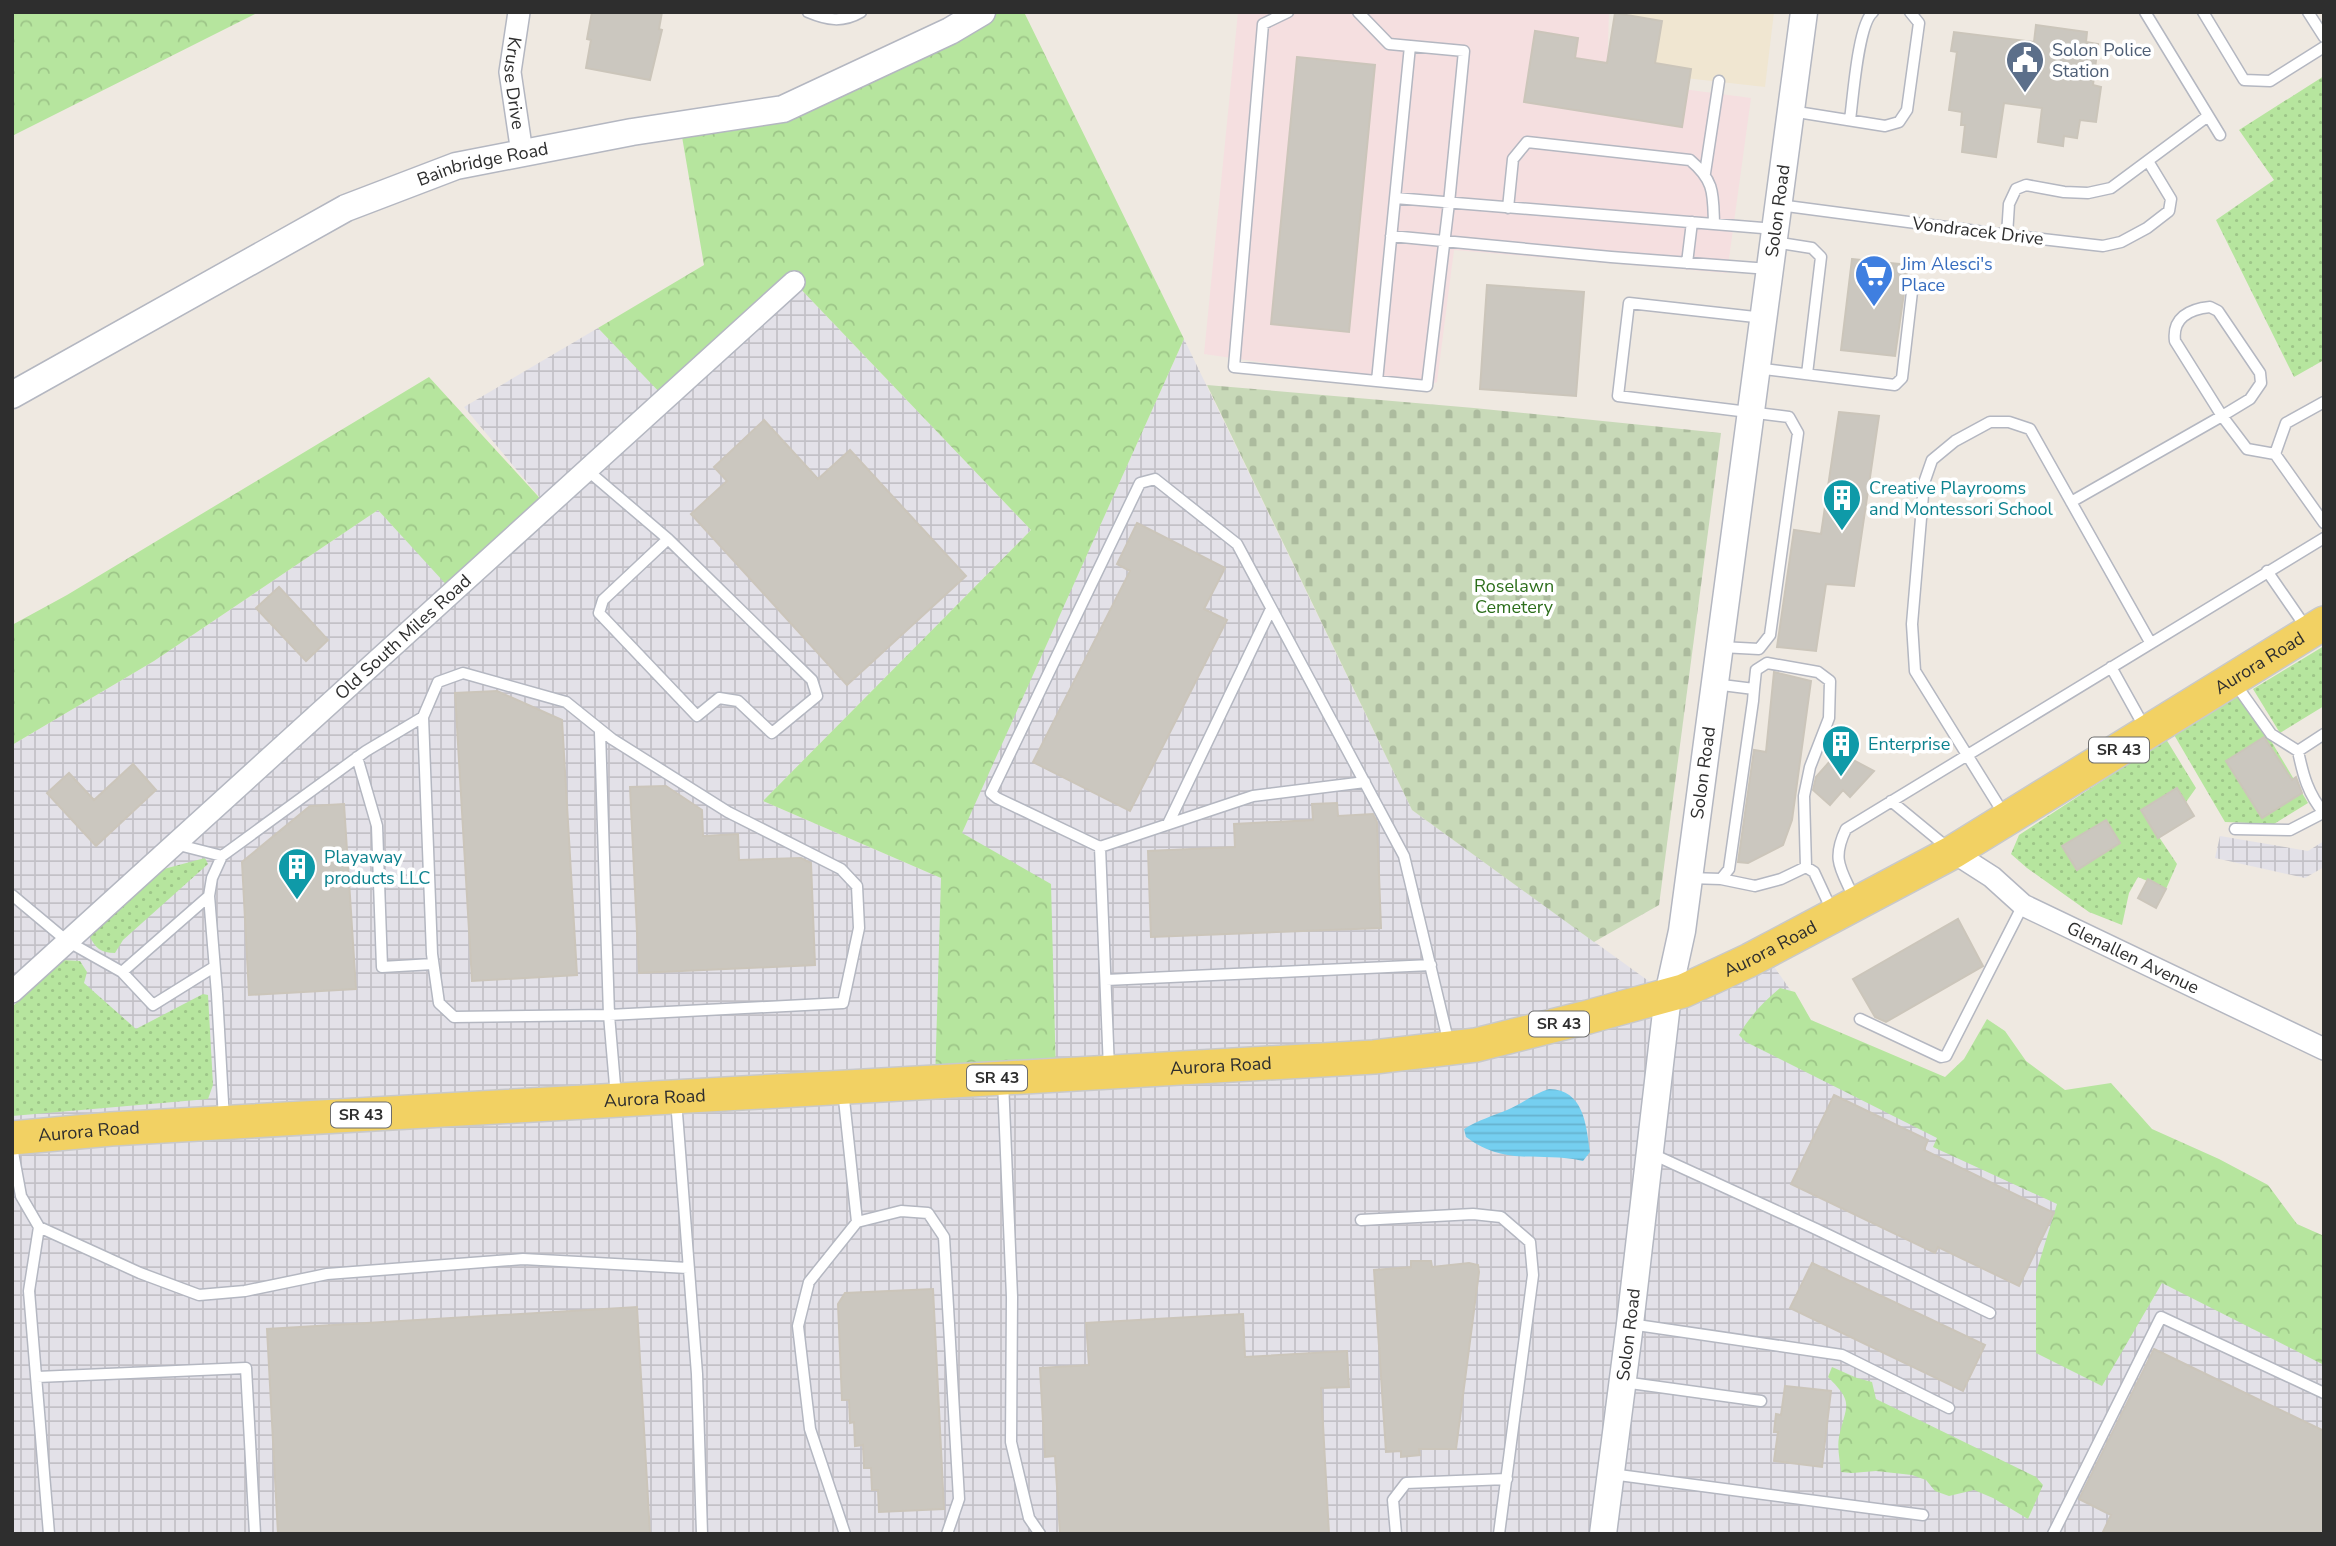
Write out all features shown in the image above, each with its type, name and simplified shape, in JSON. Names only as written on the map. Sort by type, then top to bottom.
[{"type":"main road","name":"Aurora Road","points":[[12,1138],[224,1122],[1374,1057],[1476,1045],[1668,995],[1750,960],[1953,852],[2316,628]]},
{"type":"street","name":"Kruse Drive","points":[[519,12],[510,72],[522,153]]},
{"type":"street","name":"Bainbridge Road","points":[[12,395],[345,208],[456,166],[632,132],[783,109],[950,31],[982,12]]},
{"type":"street","name":"Solon Road","points":[[1603,1534],[1668,995],[1682,931],[1804,12]]},
{"type":"street","name":"Old South Miles Road","points":[[12,992],[794,282]]},
{"type":"street","name":"Glenallen Avenue","points":[[1953,852],[1992,877],[2023,905],[2321,1045]]},
{"type":"lane","points":[[808,12],[828,21],[850,19],[861,12]]},
{"type":"lane","points":[[1288,12],[1263,24],[1234,367],[1427,386],[1464,51],[1389,44],[1358,12]]},
{"type":"lane","points":[[1850,120],[1862,34],[1868,15],[1873,12]]},
{"type":"lane","points":[[1791,111],[1885,126],[1899,122],[1907,110],[1919,23],[1910,12]]},
{"type":"lane","points":[[2145,12],[2220,135]]},
{"type":"lane","points":[[2203,12],[2244,80],[2270,81],[2324,47]]},
{"type":"lane","points":[[2308,12],[2324,37]]},
{"type":"lane","points":[[1377,381],[1410,46]]},
{"type":"lane","points":[[1705,173],[1719,81]]},
{"type":"lane","points":[[2007,236],[2009,204],[2016,188],[2026,185],[2088,193],[2111,188],[2208,116]]},
{"type":"lane","points":[[1508,208],[1513,159],[1527,142],[1690,160],[1705,173],[1713,193],[1714,224]]},
{"type":"lane","name":"Vondracek Drive","points":[[1776,225],[2007,236],[2103,246],[2147,228],[2169,211],[2171,199],[2148,161]]},
{"type":"lane","points":[[1395,198],[1714,224],[1776,225],[1812,248],[1821,257],[1807,374]]},
{"type":"lane","points":[[1687,263],[1692,222]]},
{"type":"lane","points":[[1391,236],[1769,269]]},
{"type":"lane","points":[[1756,368],[1895,385],[1902,378],[1913,283]]},
{"type":"lane","points":[[1719,646],[1759,649],[1770,635],[1798,433],[1789,417],[1750,410],[1618,396],[1629,303],[1763,318]]},
{"type":"lane","points":[[2071,502],[2222,416],[2256,393],[2261,383],[2260,373],[2218,311],[2210,307],[2194,308],[2177,321],[2175,341],[2222,416],[2247,449],[2275,454],[2324,523]]},
{"type":"lane","points":[[2275,454],[2286,423],[2324,402]]},
{"type":"lane","points":[[2007,819],[1915,671],[1912,624],[1924,483],[1932,460],[1955,440],[1990,422],[2010,422],[2030,429],[2150,642]]},
{"type":"lane","points":[[587,470],[667,539],[812,680],[817,696],[772,733],[738,701],[719,698],[696,716],[599,614],[603,600],[667,539]]},
{"type":"lane","points":[[1365,782],[1252,796],[1100,847],[997,799],[991,793],[1140,483],[1155,479],[1237,544],[1271,609],[1365,782],[1404,856],[1450,1048]]},
{"type":"lane","points":[[1845,909],[1837,848],[1846,829],[2324,538]]},
{"type":"lane","points":[[2267,571],[2316,628]]},
{"type":"lane","points":[[1168,824],[1271,609]]},
{"type":"lane","points":[[1721,879],[1729,869],[1756,670],[1767,663],[1818,671],[1830,681],[1829,718],[1811,767],[1804,796],[1805,867]]},
{"type":"lane","points":[[2111,667],[2147,732]]},
{"type":"lane","points":[[463,673],[566,702],[600,732],[728,812],[841,869],[858,886],[859,928],[843,1003],[609,1015],[454,1017],[439,1003],[433,964],[422,717],[438,682],[463,673]]},
{"type":"lane","points":[[2232,680],[2271,734],[2298,751],[2303,779],[2323,813],[2290,830],[2235,829]]},
{"type":"lane","points":[[1714,684],[1754,689]]},
{"type":"lane","points":[[224,1122],[209,896],[212,878],[222,856],[357,757],[422,717]]},
{"type":"lane","points":[[600,732],[609,1015],[616,1100]]},
{"type":"lane","points":[[2298,751],[2324,734]]},
{"type":"lane","points":[[357,757],[377,826],[382,967],[433,964]]},
{"type":"lane","points":[[1891,801],[1953,852]]},
{"type":"lane","points":[[175,844],[222,856]]},
{"type":"lane","points":[[1100,847],[1109,1072]]},
{"type":"lane","points":[[1689,878],[1721,879],[1755,886],[1781,879],[1805,867]]},
{"type":"lane","points":[[1805,867],[1814,872],[1845,909]]},
{"type":"lane","points":[[12,895],[67,941],[122,972],[153,1005],[214,967]]},
{"type":"lane","points":[[122,972],[209,896]]},
{"type":"lane","points":[[1860,1019],[1941,1057],[1946,1056],[2023,905]]},
{"type":"lane","points":[[1106,980],[1431,965]]},
{"type":"lane","points":[[1003,1078],[1012,1297],[1011,1442],[1029,1518],[1040,1534]]},
{"type":"lane","points":[[843,1087],[857,1222]]},
{"type":"lane","points":[[676,1097],[696,1374],[702,1534]]},
{"type":"lane","points":[[12,1147],[21,1196],[39,1227],[140,1273],[199,1295],[244,1291],[327,1274],[523,1259],[688,1268]]},
{"type":"lane","points":[[1650,1153],[1990,1313]]},
{"type":"lane","points":[[845,1534],[810,1429],[798,1326],[809,1282],[857,1222],[901,1211],[928,1213],[944,1237],[959,1499],[947,1534]]},
{"type":"lane","points":[[1361,1220],[1473,1214],[1501,1217],[1530,1242],[1533,1275],[1499,1534]]},
{"type":"lane","points":[[39,1227],[29,1291],[49,1534]]},
{"type":"lane","points":[[2053,1534],[2161,1317],[2324,1393]]},
{"type":"lane","points":[[1630,1324],[1842,1355],[1949,1408]]},
{"type":"lane","points":[[37,1377],[246,1368],[256,1534]]},
{"type":"lane","points":[[1623,1382],[1761,1401]]},
{"type":"lane","points":[[1611,1474],[1923,1515]]},
{"type":"lane","points":[[1395,1534],[1394,1500],[1406,1483],[1507,1479]]},
{"type":"shaded area","points":[[1238,12],[1609,12],[1607,79],[1751,98],[1727,273],[1454,250],[1437,382],[1427,386],[1204,354]]},
{"type":"shaded area","points":[[1629,12],[1774,12],[1765,87],[1623,71]]},
{"type":"shaded area","points":[[794,282],[1031,530],[763,801],[941,878],[1184,339],[1412,810],[1668,995],[1764,952],[1811,1020],[2324,1304],[2324,1534],[12,1534],[12,745],[154,661],[378,510],[453,591],[547,506],[464,407],[598,328],[666,398]]},
{"type":"shaded area","points":[[2220,836],[2308,851],[2324,841],[2324,867],[2305,878],[2215,858]]},
{"type":"green space","points":[[12,12],[259,12],[12,136]]},
{"type":"green space","points":[[982,12],[1024,12],[1184,339],[962,833],[1051,884],[1056,1075],[935,1082],[941,878],[763,801],[1031,530],[794,282],[665,398],[598,328],[704,265],[680,125],[783,109]]},
{"type":"green space","points":[[2324,76],[2324,360],[2294,377],[2216,220],[2274,180],[2239,130]]},
{"type":"green space","points":[[429,377],[547,506],[453,592],[378,510],[154,661],[12,745],[12,625],[67,595]]},
{"type":"green space","name":"Roselawn Cemetery","points":[[1207,385],[1721,433],[1659,905],[1594,942],[1412,810]]},
{"type":"green space","points":[[2324,646],[2324,706],[2280,733],[2253,689]]},
{"type":"green space","points":[[2242,692],[2308,803],[2274,824],[2225,822],[2173,733]]},
{"type":"green space","points":[[2166,739],[2196,788],[2186,802],[2177,788],[2141,810],[2177,864],[2166,889],[2138,877],[2129,893],[2122,925],[2089,912],[2011,854],[2019,835]]},
{"type":"green space","points":[[205,858],[208,864],[123,940],[115,953],[102,951],[94,943],[89,935],[160,870]]},
{"type":"green space","points":[[62,960],[80,961],[87,972],[84,983],[136,1029],[203,994],[208,995],[213,1085],[208,1099],[12,1116],[12,1007]]},
{"type":"green space","points":[[1780,988],[1795,992],[1811,1020],[1945,1077],[1964,1059],[1987,1019],[2005,1031],[2026,1061],[2065,1090],[2111,1083],[2152,1129],[2219,1159],[2268,1185],[2297,1224],[2324,1236],[2324,1365],[2162,1283],[2102,1386],[2036,1353],[2036,1273],[2057,1204],[1933,1147],[1937,1138],[1746,1042],[1739,1035],[1743,1028]]},
{"type":"green space","points":[[1832,1367],[1872,1382],[1876,1399],[2036,1477],[2043,1485],[2028,1519],[1974,1490],[1949,1496],[1935,1491],[1926,1480],[1912,1475],[1876,1471],[1841,1472],[1838,1441],[1846,1405],[1842,1393],[1828,1377]]},
{"type":"water","points":[[1549,1089],[1570,1095],[1581,1110],[1590,1152],[1583,1161],[1509,1155],[1495,1152],[1466,1137],[1464,1129]]},
{"type":"building","points":[[592,12],[662,12],[659,29],[662,30],[650,80],[586,68]]},
{"type":"building","points":[[1615,13],[1662,21],[1655,63],[1691,69],[1682,127],[1524,102],[1535,31],[1578,38],[1575,58],[1607,63]]},
{"type":"building","name":"Solon Police Station","points":[[2036,25],[2087,32],[2086,42],[2098,44],[2093,85],[2101,87],[2096,122],[2080,120],[2077,138],[2064,136],[2063,146],[2038,142],[2042,108],[2004,103],[1996,157],[1962,152],[1965,125],[1961,125],[1962,112],[1949,110],[1957,52],[1951,51],[1954,32],[2034,42]]},
{"type":"building","points":[[1297,57],[1375,65],[1349,332],[1271,324]]},
{"type":"building","name":"Jim Alesci's Place","points":[[1852,259],[1908,265],[1895,356],[1841,350]]},
{"type":"building","points":[[1487,285],[1584,292],[1576,396],[1480,389]]},
{"type":"building","name":"Creative Playrooms and Montessori School","points":[[1839,412],[1879,416],[1854,586],[1826,584],[1816,651],[1777,647],[1794,530],[1821,534]]},
{"type":"building","points":[[764,420],[818,479],[850,450],[966,576],[847,685],[691,514],[727,481],[714,467]]},
{"type":"building","points":[[1137,523],[1225,568],[1204,609],[1227,620],[1130,811],[1033,762],[1130,571],[1117,564]]},
{"type":"building","points":[[279,587],[328,640],[306,661],[256,608]]},
{"type":"building","points":[[1774,672],[1811,681],[1792,820],[1783,845],[1748,863],[1738,862],[1754,750],[1766,752]]},
{"type":"building","points":[[497,691],[562,720],[577,975],[472,981],[455,693]]},
{"type":"building","points":[[2264,737],[2292,780],[2296,777],[2302,793],[2262,818],[2226,761]]},
{"type":"building","name":"Enterprise","points":[[1838,752],[1874,771],[1850,797],[1843,790],[1830,805],[1813,790],[1816,777]]},
{"type":"building","points":[[133,764],[156,790],[96,846],[47,793],[69,773],[94,800]]},
{"type":"building","points":[[666,786],[702,810],[703,836],[738,834],[739,860],[801,858],[811,863],[815,965],[639,973],[630,787]]},
{"type":"building","points":[[2177,788],[2194,816],[2158,838],[2141,810]]},
{"type":"building","points":[[1337,803],[1338,816],[1373,814],[1377,822],[1381,928],[1151,937],[1148,851],[1235,847],[1234,824],[1313,820],[1312,804]]},
{"type":"building","name":"Playaway products LLC","points":[[344,804],[356,989],[249,995],[242,862],[310,806]]},
{"type":"building","points":[[2106,820],[2120,843],[2077,870],[2062,846]]},
{"type":"building","points":[[2148,879],[2166,889],[2156,908],[2138,898]]},
{"type":"building","points":[[1958,919],[1983,966],[1886,1022],[1875,1017],[1853,979]]},
{"type":"building","points":[[1834,1095],[1928,1140],[1924,1150],[2054,1213],[2019,1286],[1938,1247],[1935,1253],[1791,1184]]},
{"type":"building","points":[[1411,1261],[1431,1261],[1432,1267],[1469,1263],[1478,1265],[1479,1272],[1456,1449],[1419,1449],[1420,1455],[1401,1457],[1401,1451],[1386,1452],[1374,1270],[1411,1267]]},
{"type":"building","points":[[1812,1263],[1985,1345],[1963,1391],[1790,1308]]},
{"type":"building","points":[[933,1289],[944,1509],[879,1512],[878,1490],[872,1490],[871,1468],[864,1468],[863,1445],[855,1446],[854,1422],[850,1423],[849,1400],[842,1400],[838,1304],[845,1293]]},
{"type":"building","points":[[637,1307],[650,1534],[278,1534],[267,1329]]},
{"type":"building","points":[[1243,1314],[1245,1357],[1347,1351],[1349,1387],[1321,1388],[1329,1534],[1060,1534],[1055,1456],[1045,1457],[1040,1368],[1089,1365],[1086,1323]]},
{"type":"building","points":[[2154,1349],[2324,1431],[2324,1534],[2102,1534],[2111,1515],[2079,1499]]},
{"type":"building","points":[[1785,1386],[1831,1391],[1822,1467],[1774,1461],[1778,1432],[1774,1432],[1776,1414],[1781,1415]]},
{"type":"place","name":"Solon Police Station","points":[[2025,94]]},
{"type":"place","name":"Jim Alesci's Place","points":[[1874,308]]},
{"type":"place","name":"Creative Playrooms and Montessori School","points":[[1842,532]]},
{"type":"place","name":"Enterprise","points":[[1841,778]]},
{"type":"place","name":"Playaway products LLC","points":[[297,901]]}]
